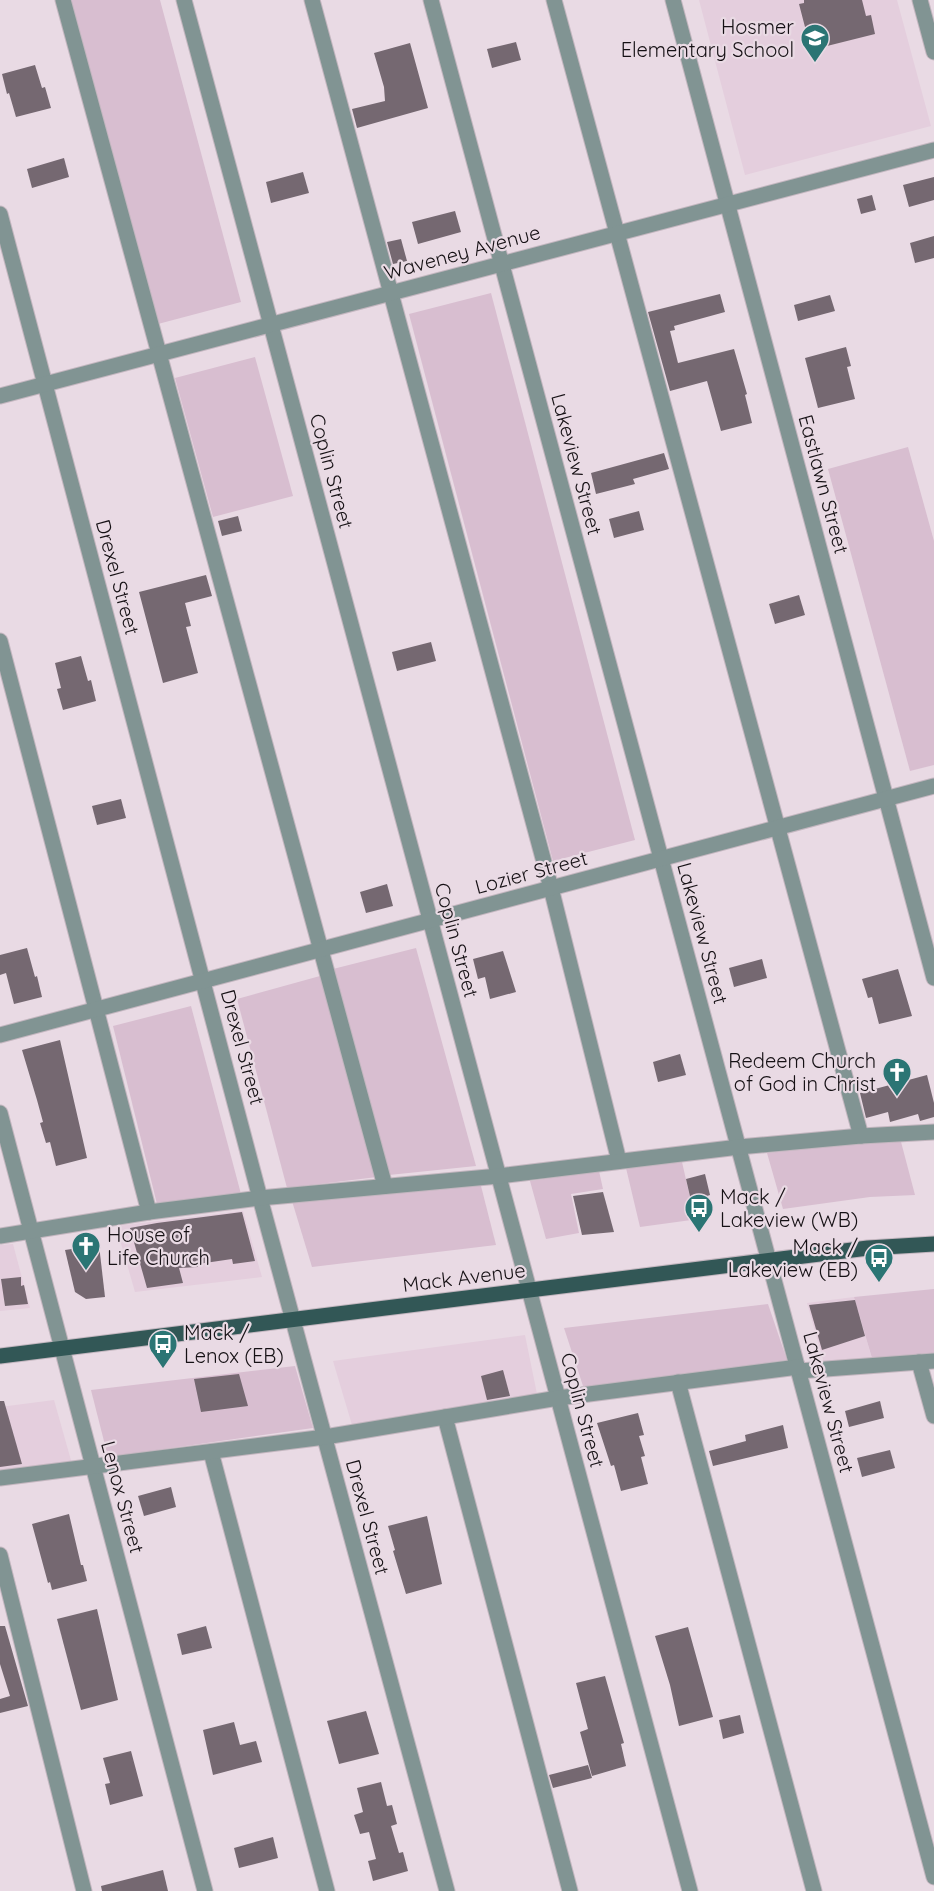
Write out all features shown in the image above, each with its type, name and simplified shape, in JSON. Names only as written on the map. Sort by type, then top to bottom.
[{"type":"main road","name":"Mack Avenue","points":[[0,1356],[890,1245],[934,1244]]},
{"type":"street","points":[[63,0],[385,1186]]},
{"type":"street","name":"Coplin Street","points":[[184,0],[690,1891]]},
{"type":"street","points":[[312,0],[551,888],[619,1161]]},
{"type":"street","name":"Lakeview Street","points":[[431,0],[934,1877]]},
{"type":"street","points":[[554,0],[861,1136]]},
{"type":"street","name":"Eastlawn Street","points":[[673,0],[934,978]]},
{"type":"street","points":[[920,0],[934,52]]},
{"type":"street","name":"Waveney Avenue","points":[[0,396],[934,150]]},
{"type":"street","name":"Drexel Street","points":[[0,214],[260,1198],[447,1891]]},
{"type":"street","points":[[0,641],[149,1212]]},
{"type":"street","name":"Lozier Street","points":[[0,1035],[934,786]]},
{"type":"street","name":"Lenox Street","points":[[0,1113],[205,1891]]},
{"type":"street","points":[[0,1236],[149,1212],[260,1198],[499,1176],[739,1147],[934,1132]]},
{"type":"street","points":[[0,1478],[326,1437],[558,1398],[799,1369],[927,1361],[934,1416]]},
{"type":"street","points":[[678,1382],[814,1891]]},
{"type":"street","points":[[445,1417],[570,1891]]},
{"type":"street","points":[[211,1452],[327,1891]]},
{"type":"street","points":[[0,1555],[84,1891]]},
{"type":"shaded area","points":[[71,0],[160,0],[241,302],[158,324]]},
{"type":"shaded area","name":"Hosmer Elementary School","points":[[699,0],[897,0],[931,126],[745,175]]},
{"type":"shaded area","points":[[491,293],[635,840],[553,861],[409,314]]},
{"type":"shaded area","points":[[255,357],[293,496],[213,517],[175,378]]},
{"type":"shaded area","points":[[908,447],[934,541],[934,765],[910,771],[828,469]]},
{"type":"shaded area","points":[[416,948],[476,1166],[389,1175],[333,969]]},
{"type":"shaded area","points":[[320,976],[377,1177],[287,1188],[237,999]]},
{"type":"shaded area","points":[[191,1006],[241,1194],[157,1204],[113,1026]]},
{"type":"shaded area","points":[[900,1138],[915,1195],[870,1197],[783,1209],[767,1153]]},
{"type":"shaded area","points":[[682,1162],[694,1215],[705,1212],[706,1218],[640,1227],[626,1168]]},
{"type":"shaded area","points":[[599,1171],[603,1189],[571,1194],[579,1233],[546,1239],[530,1181]]},
{"type":"shaded area","points":[[480,1182],[496,1245],[312,1267],[292,1201]]},
{"type":"shaded area","points":[[243,1211],[262,1277],[135,1292],[116,1226]]},
{"type":"shaded area","points":[[13,1244],[30,1308],[0,1311],[0,1245]]},
{"type":"shaded area","points":[[934,1289],[934,1359],[874,1365],[854,1297]]},
{"type":"shaded area","points":[[854,1297],[872,1359],[824,1363],[807,1303]]},
{"type":"shaded area","points":[[768,1304],[787,1360],[584,1389],[564,1328]]},
{"type":"shaded area","points":[[525,1335],[537,1394],[352,1425],[333,1361]]},
{"type":"shaded area","points":[[295,1366],[313,1428],[108,1457],[91,1390]]},
{"type":"shaded area","points":[[54,1400],[72,1464],[0,1472],[0,1407]]},
{"type":"building","points":[[804,0],[862,0],[866,16],[871,15],[875,34],[811,50],[799,4],[804,3]]},
{"type":"building","points":[[516,42],[521,60],[492,68],[487,49]]},
{"type":"building","points":[[410,43],[428,108],[357,128],[352,109],[385,101],[384,87],[374,53]]},
{"type":"building","points":[[35,65],[51,108],[16,117],[2,74]]},
{"type":"building","points":[[64,158],[69,177],[32,188],[27,169]]},
{"type":"building","points":[[303,172],[309,193],[271,203],[266,182]]},
{"type":"building","points":[[934,177],[934,200],[909,207],[903,185]]},
{"type":"building","points":[[872,195],[876,210],[861,214],[857,199]]},
{"type":"building","points":[[455,211],[461,232],[418,244],[412,222]]},
{"type":"building","points":[[934,236],[934,258],[915,263],[910,243]]},
{"type":"building","points":[[401,239],[407,261],[393,264],[387,242]]},
{"type":"building","points":[[720,294],[725,312],[674,326],[675,330],[670,331],[678,363],[734,349],[747,394],[745,395],[752,423],[721,431],[707,381],[670,391],[648,312]]},
{"type":"building","points":[[830,295],[835,311],[798,321],[794,305]]},
{"type":"building","points":[[846,347],[851,366],[847,367],[855,399],[818,408],[805,358]]},
{"type":"building","points":[[664,453],[669,469],[633,479],[635,484],[596,494],[591,473]]},
{"type":"building","points":[[639,511],[644,530],[614,538],[609,519]]},
{"type":"building","points":[[238,516],[242,531],[222,536],[218,521]]},
{"type":"building","points":[[206,575],[212,596],[185,603],[191,626],[186,627],[198,673],[163,683],[139,592]]},
{"type":"building","points":[[799,595],[805,615],[775,624],[769,604]]},
{"type":"building","points":[[431,642],[436,661],[397,671],[392,652]]},
{"type":"building","points":[[81,656],[88,681],[91,680],[96,701],[63,710],[57,689],[61,688],[55,663]]},
{"type":"building","points":[[121,799],[126,818],[97,825],[92,806]]},
{"type":"building","points":[[387,884],[393,906],[366,913],[360,892]]},
{"type":"building","points":[[27,948],[42,997],[14,1004],[6,973],[0,975],[0,955]]},
{"type":"building","points":[[503,951],[516,992],[490,999],[485,977],[478,979],[473,959]]},
{"type":"building","points":[[762,959],[767,978],[734,987],[729,968]]},
{"type":"building","points":[[898,969],[912,1016],[879,1024],[872,997],[868,998],[862,979]]},
{"type":"building","points":[[60,1040],[87,1158],[56,1166],[50,1142],[46,1143],[40,1123],[43,1122],[22,1050]]},
{"type":"building","points":[[680,1054],[686,1075],[658,1082],[653,1062]]},
{"type":"building","name":"Redeem Church of God in Christ","points":[[927,1075],[934,1103],[934,1117],[920,1121],[918,1114],[890,1122],[888,1112],[866,1118],[860,1093]]},
{"type":"building","points":[[705,1174],[710,1195],[704,1197],[708,1211],[694,1214],[686,1179]]},
{"type":"building","points":[[603,1192],[614,1232],[582,1235],[573,1196]]},
{"type":"building","points":[[242,1212],[255,1261],[233,1264],[232,1259],[198,1264],[198,1267],[179,1268],[183,1283],[147,1288],[130,1228]]},
{"type":"building","name":"House of Life Church","points":[[99,1245],[105,1297],[86,1299],[75,1292],[65,1250]]},
{"type":"building","points":[[21,1277],[21,1286],[24,1285],[28,1304],[5,1306],[1,1279]]},
{"type":"building","points":[[855,1300],[865,1336],[822,1350],[809,1305]]},
{"type":"building","points":[[503,1370],[510,1396],[487,1400],[481,1376]]},
{"type":"building","points":[[239,1374],[248,1406],[201,1412],[194,1379]]},
{"type":"building","points":[[0,1401],[4,1401],[22,1464],[0,1467]]},
{"type":"building","points":[[880,1401],[884,1418],[849,1427],[845,1411]]},
{"type":"building","points":[[638,1413],[644,1435],[639,1436],[645,1456],[641,1457],[648,1484],[621,1491],[614,1465],[611,1466],[597,1423]]},
{"type":"building","points":[[783,1425],[788,1448],[713,1466],[709,1451],[746,1441],[745,1435]]},
{"type":"building","points":[[890,1450],[895,1468],[862,1477],[857,1458]]},
{"type":"building","points":[[171,1487],[176,1507],[144,1516],[138,1496]]},
{"type":"building","points":[[69,1514],[87,1581],[52,1590],[32,1524]]},
{"type":"building","points":[[427,1516],[442,1584],[406,1594],[388,1526]]},
{"type":"building","points":[[97,1609],[118,1700],[81,1710],[57,1619]]},
{"type":"building","points":[[0,1626],[5,1626],[28,1706],[0,1713],[0,1699],[10,1696],[0,1664]]},
{"type":"building","points":[[206,1626],[212,1648],[182,1655],[177,1634]]},
{"type":"building","points":[[688,1627],[713,1717],[679,1726],[670,1685],[655,1636]]},
{"type":"building","points":[[605,1676],[624,1743],[621,1744],[626,1766],[592,1776],[580,1732],[588,1729],[576,1683]]},
{"type":"building","points":[[366,1711],[379,1754],[339,1764],[327,1721]]},
{"type":"building","points":[[740,1715],[744,1733],[723,1739],[719,1720]]},
{"type":"building","points":[[234,1722],[240,1745],[256,1741],[262,1762],[213,1775],[203,1730]]},
{"type":"building","points":[[131,1751],[143,1796],[110,1805],[105,1784],[110,1783],[103,1758]]},
{"type":"building","points":[[588,1765],[592,1778],[553,1788],[549,1775]]},
{"type":"building","points":[[381,1782],[387,1806],[392,1805],[397,1824],[391,1826],[399,1853],[403,1852],[408,1871],[373,1881],[368,1861],[376,1859],[369,1832],[360,1834],[354,1815],[363,1812],[357,1788]]},
{"type":"building","points":[[273,1837],[278,1858],[239,1868],[234,1848]]},
{"type":"building","points":[[163,1870],[168,1891],[102,1891],[101,1886]]},
{"type":"place","name":"Hosmer Elementary School","points":[[815,64]]},
{"type":"place","name":"Redeem Church of God in Christ","points":[[897,1098]]},
{"type":"place","name":"Mack / Lakeview (WB)","points":[[699,1234]]},
{"type":"place","name":"House of Life Church","points":[[86,1272]]},
{"type":"place","name":"Mack / Lakeview (EB)","points":[[879,1284]]},
{"type":"place","name":"Mack / Lenox (EB)","points":[[163,1370]]}]
